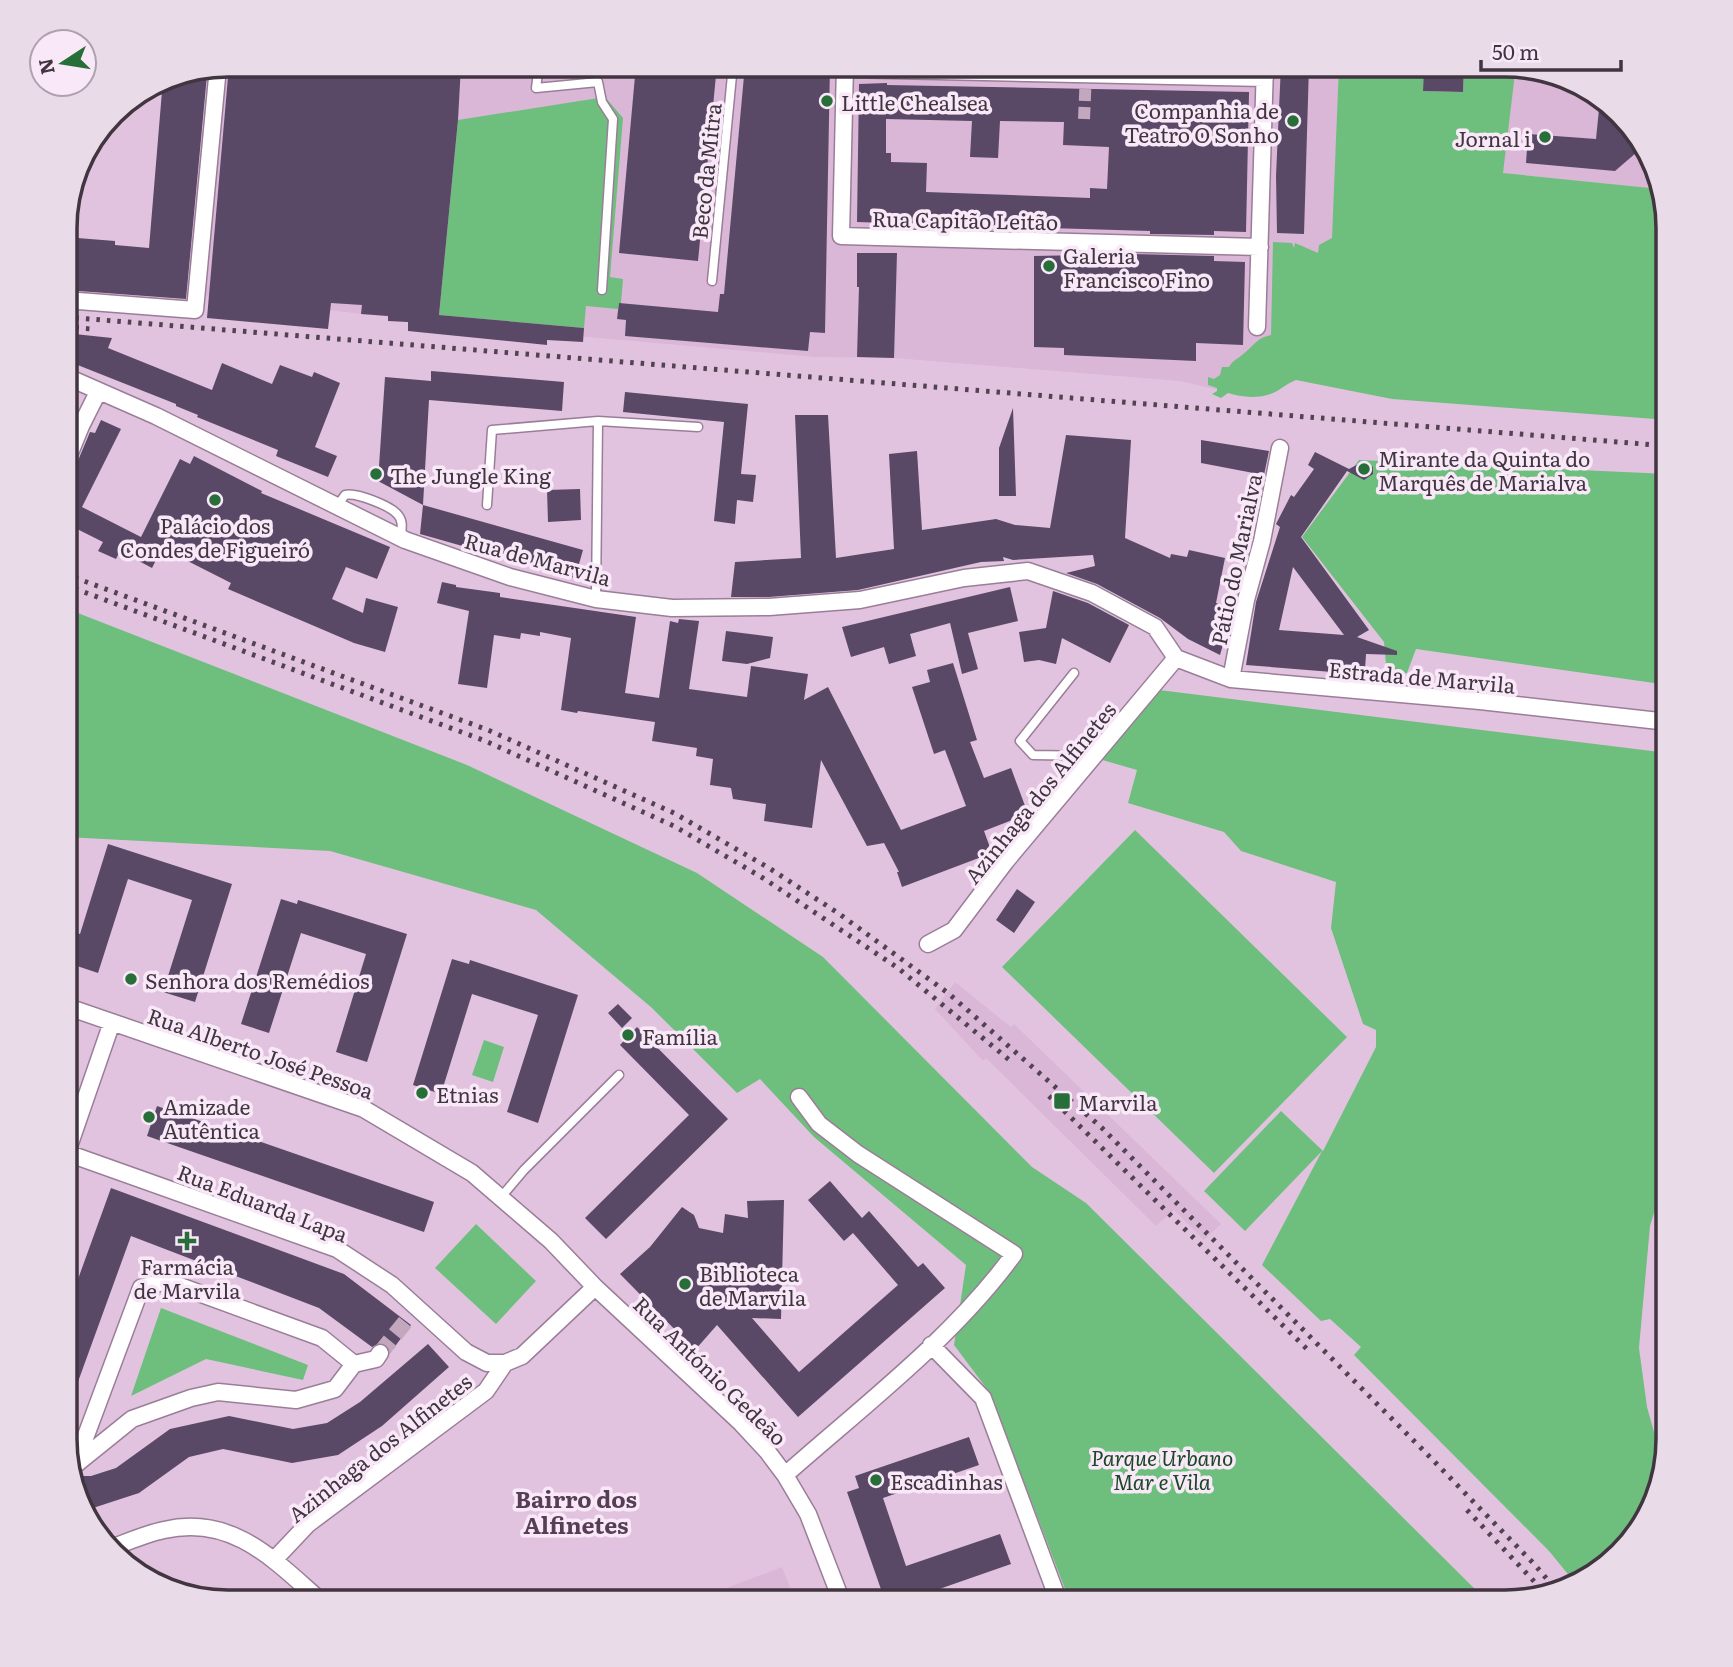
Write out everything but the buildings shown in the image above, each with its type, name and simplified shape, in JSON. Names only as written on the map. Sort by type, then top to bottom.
[{"type":"street","points":[[77,301],[195,310],[217,77]]},
{"type":"street","name":"Rua Capitão Leitão","points":[[845,77],[841,236],[1259,247]]},
{"type":"street","points":[[1257,327],[1265,77]]},
{"type":"street","name":"Rua de Marvila","points":[[77,382],[156,416],[401,538],[510,577],[596,599],[672,608],[769,607],[860,600],[964,578],[1028,571],[1092,593],[1155,627],[1176,658]]},
{"type":"street","points":[[77,436],[98,392]]},
{"type":"street","name":"Pátio do Marialva","points":[[1231,678],[1280,448]]},
{"type":"street","name":"Estrada de Marvila","points":[[1176,658],[1231,678],[1656,721]]},
{"type":"street","name":"Azinhaga dos Alfinetes","points":[[928,944],[954,930],[1006,861],[1176,658]]},
{"type":"street","name":"Rua Alberto José Pessoa","points":[[77,1010],[364,1109],[472,1173],[502,1196],[551,1241],[595,1287]]},
{"type":"street","points":[[77,1123],[111,1022]]},
{"type":"street","points":[[785,1475],[931,1345],[992,1283],[1014,1254],[858,1154],[819,1124],[799,1097]]},
{"type":"street","name":"Rua Eduarda Lapa","points":[[77,1160],[337,1249],[392,1285],[478,1360],[505,1363]]},
{"type":"street","points":[[77,1451],[141,1287],[166,1281],[323,1338],[354,1364]]},
{"type":"street","points":[[505,1363],[522,1356],[595,1287]]},
{"type":"street","name":"Rua António Gedeão","points":[[595,1287],[741,1423],[785,1475],[808,1514],[837,1590]]},
{"type":"street","points":[[406,1321],[418,1307]]},
{"type":"street","points":[[931,1345],[983,1398],[1055,1590]]},
{"type":"street","points":[[79,1459],[132,1419],[191,1398],[218,1392],[296,1400],[335,1390],[354,1364],[376,1359],[380,1353]]},
{"type":"street","name":"Azinhaga dos Alfinetes","points":[[274,1560],[308,1524],[486,1391],[505,1363]]},
{"type":"street","points":[[120,1545],[164,1530],[198,1526],[242,1538],[274,1560],[308,1590]]},
{"type":"lane","points":[[537,77],[536,88],[598,82],[602,102],[613,119],[602,290]]},
{"type":"lane","name":"Beco da Mitra","points":[[712,281],[732,77]]},
{"type":"lane","points":[[487,505],[492,430],[598,422],[698,427]]},
{"type":"lane","points":[[596,599],[598,422]]},
{"type":"lane","points":[[1074,673],[1020,741],[1033,755],[1094,756]]},
{"type":"lane","points":[[502,1196],[524,1170],[619,1075]]},
{"type":"shaded area","points":[[224,77],[1339,77],[1333,238],[1237,394],[1180,381],[894,358],[815,357],[496,329],[204,296]]},
{"type":"shaded area","points":[[1514,77],[1524,78],[1572,93],[1589,102],[1612,121],[1631,144],[1650,188],[1502,173]]},
{"type":"shaded area","points":[[955,982],[1011,1027],[1014,1024],[1221,1224],[1204,1240],[1174,1210],[1156,1226],[986,1058],[983,1061],[935,1009]]},
{"type":"shaded area","points":[[782,1567],[791,1590],[721,1590]]},
{"type":"green space","points":[[1339,77],[1424,77],[1423,91],[1463,92],[1464,77],[1514,77],[1503,173],[1650,188],[1656,218],[1656,419],[1392,399],[1296,380],[1271,394],[1259,396],[1246,397],[1228,393],[1221,398],[1212,394],[1217,388],[1208,385],[1208,377],[1214,379],[1220,375],[1222,367],[1229,367],[1258,341],[1271,335],[1273,242],[1292,243],[1294,248],[1295,243],[1318,253],[1319,245],[1332,238]]},
{"type":"green space","points":[[605,97],[623,118],[610,277],[623,279],[618,309],[586,306],[584,328],[439,315],[458,120]]},
{"type":"green space","points":[[1359,460],[1656,473],[1656,683],[1416,649],[1407,673],[1387,676],[1384,642],[1302,537]]},
{"type":"green space","name":"Parque Urbano Mar e Vila","points":[[77,613],[467,765],[697,873],[823,957],[1032,1167],[1086,1203],[1476,1590],[1065,1590],[990,1393],[954,1345],[966,1265],[814,1137],[760,1079],[737,1093],[652,1008],[536,910],[330,851],[77,838]]},
{"type":"green space","points":[[1159,690],[1656,752],[1656,1206],[1650,1226],[1639,1348],[1647,1407],[1656,1439],[1655,1458],[1648,1487],[1631,1523],[1612,1546],[1589,1565],[1569,1575],[1549,1551],[1354,1355],[1361,1347],[1330,1319],[1321,1321],[1262,1265],[1322,1151],[1245,1231],[1204,1191],[1281,1111],[1323,1151],[1376,1047],[1376,1030],[1363,1024],[1331,928],[1336,882],[1241,851],[1224,832],[1128,803],[1137,770],[1099,759]]},
{"type":"green space","points":[[1135,830],[1347,1037],[1214,1173],[1002,967]]},
{"type":"green space","points":[[484,1040],[504,1047],[493,1082],[472,1075]]},
{"type":"green space","points":[[476,1224],[536,1281],[496,1324],[435,1268]]},
{"type":"green space","points":[[161,1308],[308,1365],[303,1380],[206,1359],[131,1396]]},
{"type":"tunnel","points":[[1084,119],[1086,77]]},
{"type":"tunnel","points":[[380,1353],[406,1321]]},
{"type":"railway","points":[[77,318],[1656,445]]},
{"type":"railway","points":[[77,328],[91,329]]},
{"type":"railway","points":[[77,578],[488,730],[674,813],[769,868],[838,913],[948,993],[1102,1128],[1425,1452],[1550,1583]]},
{"type":"railway","points":[[77,589],[483,740],[674,826],[763,878],[898,968],[1013,1063]]},
{"type":"railway","points":[[1049,1096],[1309,1351]]},
{"type":"railway","points":[[1467,1510],[1538,1586]]},
{"type":"place","name":"Little Chealsea","points":[[827,101]]},
{"type":"place","name":"Companhia de Teatro O Sonho","points":[[1293,121]]},
{"type":"place","name":"Jornal i","points":[[1545,137]]},
{"type":"place","name":"Galeria Francisco Fino","points":[[1049,266]]},
{"type":"place","name":"Mirante da Quinta do Marquês de Marialva","points":[[1364,469]]},
{"type":"place","name":"The Jungle King","points":[[376,474]]},
{"type":"place","name":"Palácio dos Condes de Figueiró","points":[[215,500]]},
{"type":"place","name":"Senhora dos Remédios","points":[[131,979]]},
{"type":"place","name":"Família","points":[[628,1035]]},
{"type":"place","name":"Etnias","points":[[422,1093]]},
{"type":"place","name":"Marvila","points":[[1062,1101]]},
{"type":"place","name":"Amizade Autêntica","points":[[149,1117]]},
{"type":"place","name":"Farmácia de Marvila","points":[[187,1241]]},
{"type":"place","name":"Biblioteca de Marvila","points":[[685,1284]]},
{"type":"place","name":"Escadinhas","points":[[876,1480]]},
{"type":"district","name":"Bairro dos Alfinetes","points":[[576,1511]]}]
